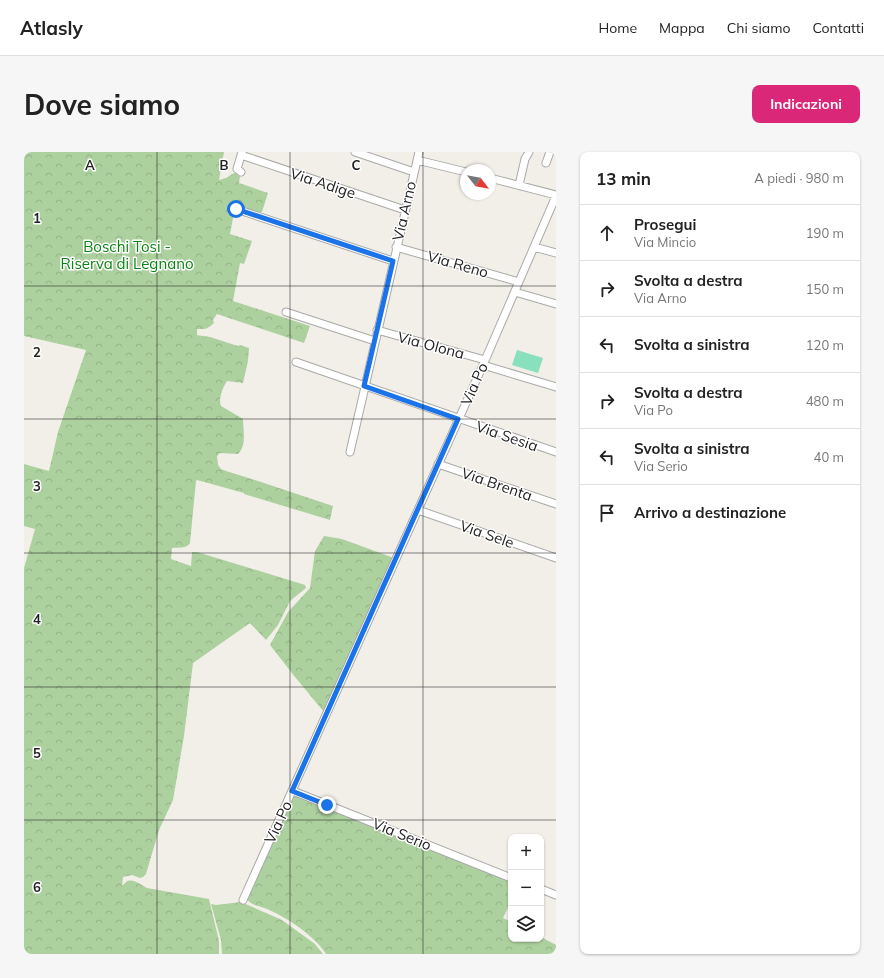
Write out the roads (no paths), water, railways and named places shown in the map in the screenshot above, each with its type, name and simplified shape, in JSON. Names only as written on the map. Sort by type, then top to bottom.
[{"type":"street","points":[[355,152],[414,172]]},
{"type":"street","name":"Via Arno","points":[[350,452],[419,152]]},
{"type":"street","points":[[519,185],[525,159],[529,152]]},
{"type":"street","points":[[546,163],[550,152]]},
{"type":"street","points":[[241,172],[237,169],[242,153]]},
{"type":"street","name":"Via Adige","points":[[242,153],[244,156],[405,210]]},
{"type":"street","points":[[417,160],[460,171]]},
{"type":"street","points":[[496,179],[556,196]]},
{"type":"street","name":"Via Po","points":[[243,900],[484,362],[556,196]]},
{"type":"street","points":[[236,209],[393,261]]},
{"type":"street","name":"Via Reno","points":[[396,247],[519,282]]},
{"type":"street","points":[[534,247],[556,253]]},
{"type":"street","points":[[515,292],[556,304]]},
{"type":"street","points":[[286,312],[375,341]]},
{"type":"street","name":"Via Olona","points":[[377,330],[484,362],[556,387]]},
{"type":"street","name":"Via Sesia","points":[[296,362],[556,452]]},
{"type":"street","name":"Via Brenta","points":[[438,464],[556,504]]},
{"type":"street","name":"Via Sele","points":[[418,510],[556,558]]},
{"type":"street","name":"Via Serio","points":[[292,791],[508,877]]},
{"type":"street","points":[[544,890],[556,895]]},
{"type":"park label","name":"Boschi Tosi - Riserva di Legnano","points":[[127,254]]}]
